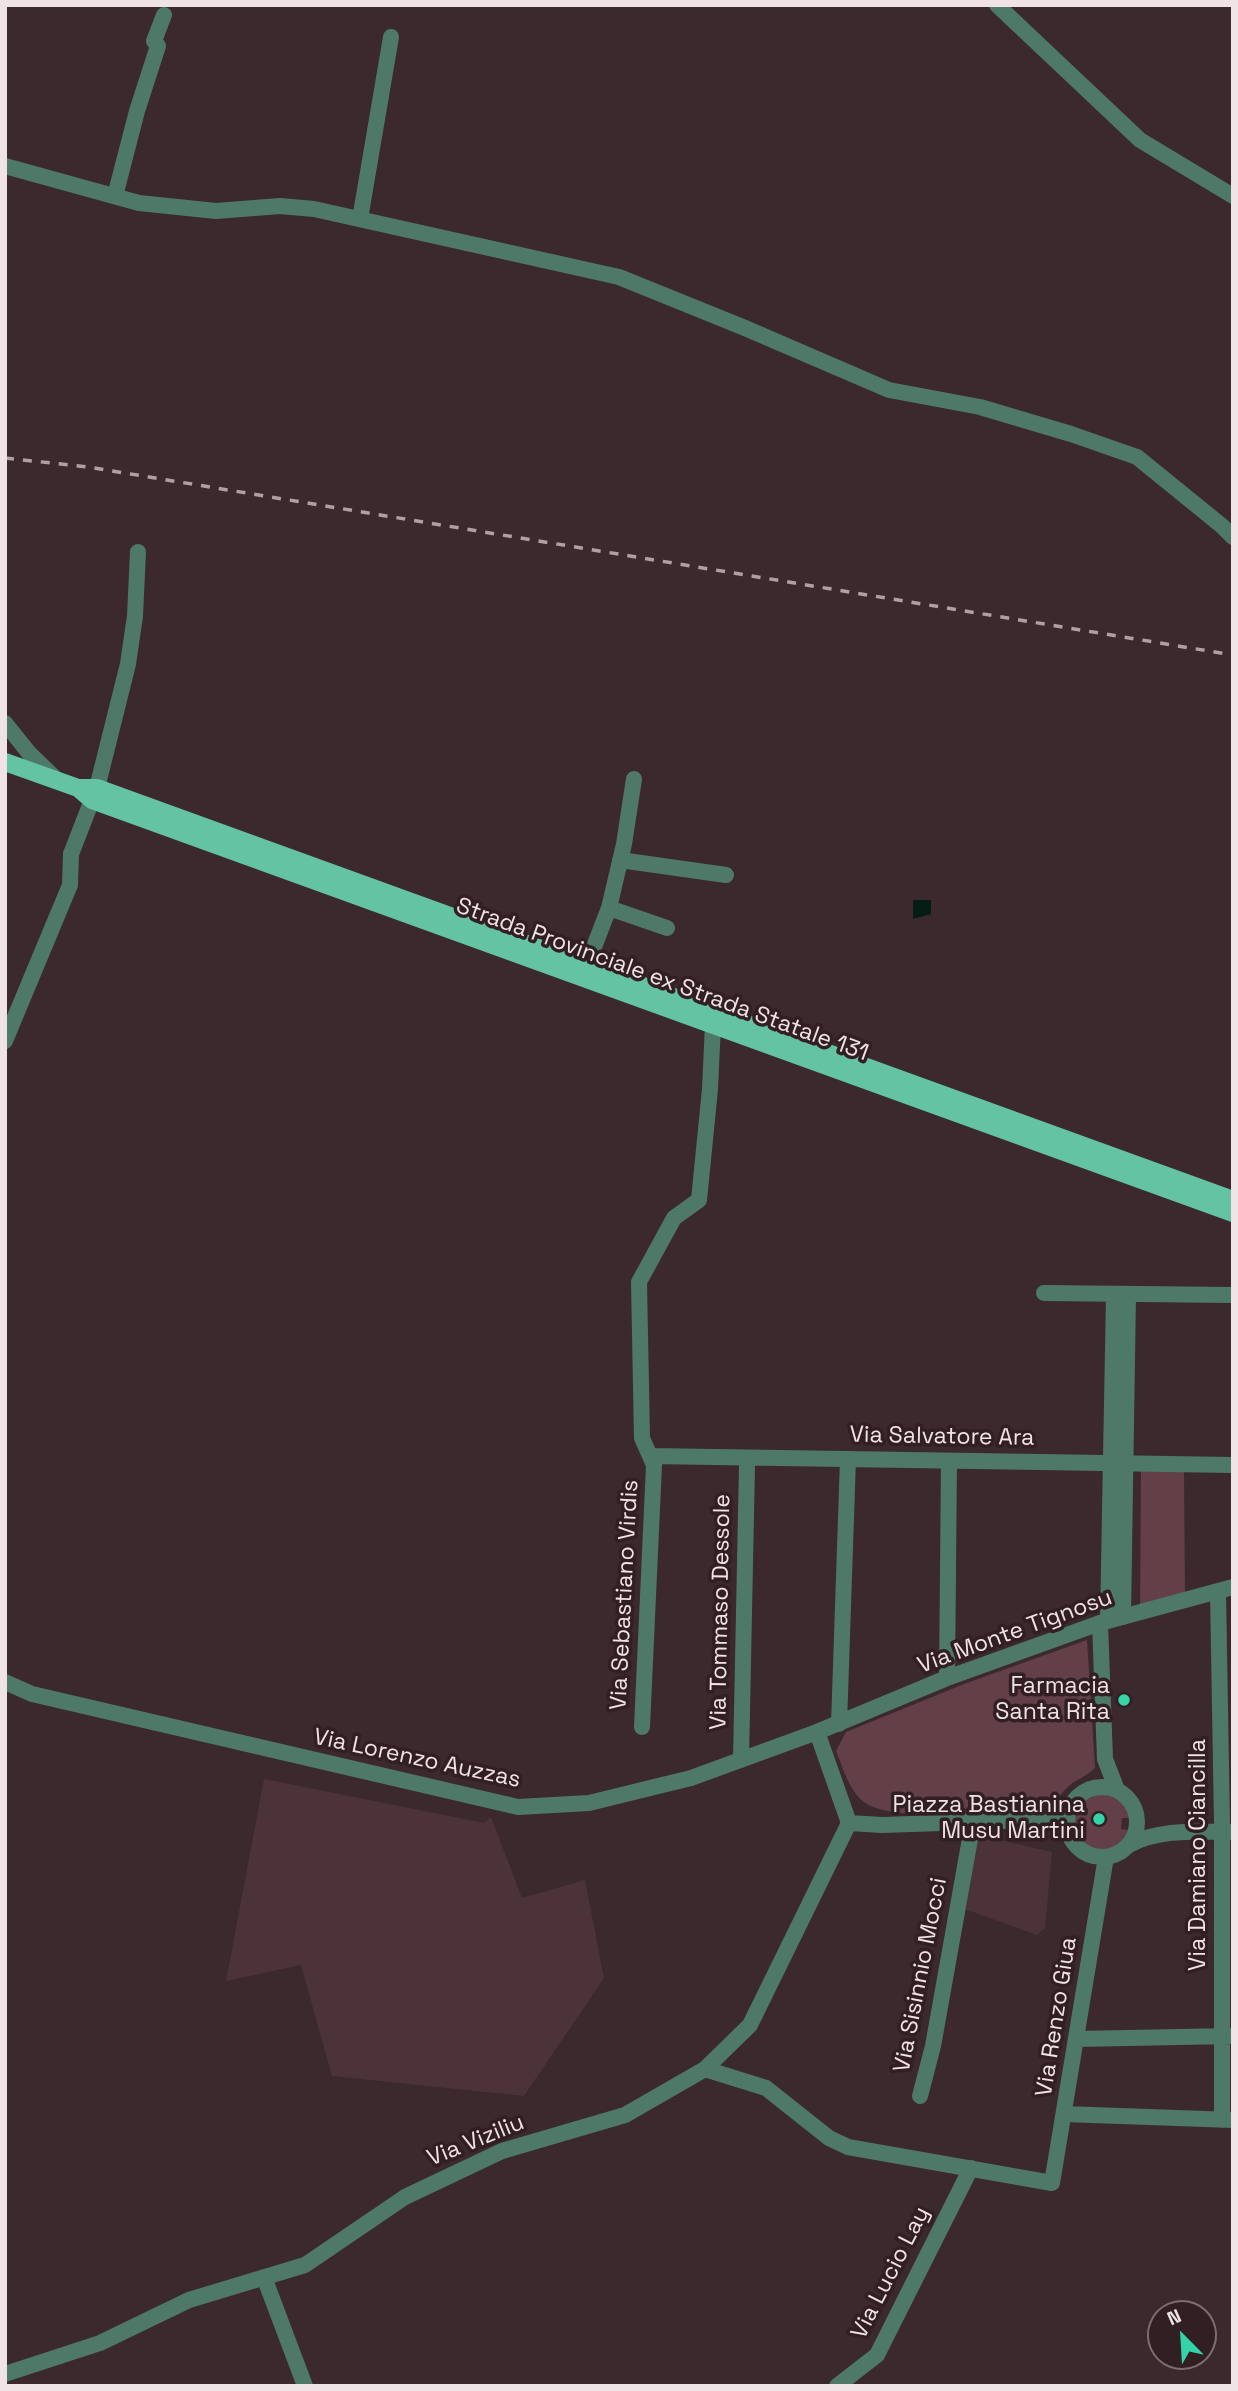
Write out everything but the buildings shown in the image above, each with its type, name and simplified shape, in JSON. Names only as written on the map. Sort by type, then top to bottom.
[{"type":"main road","name":"Strada Provinciale ex Strada Statale 131","points":[[5,762],[587,965],[1233,1199]]},
{"type":"main road","name":"Strada Provinciale ex Strada Statale 131","points":[[95,794],[712,1024],[1233,1213]]},
{"type":"street","points":[[997,5],[1140,140],[1233,196]]},
{"type":"street","points":[[115,196],[137,111],[158,46],[154,41],[163,15]]},
{"type":"street","points":[[360,219],[391,37]]},
{"type":"street","points":[[5,166],[139,203],[216,211],[280,206],[314,209],[619,277],[889,390],[980,407],[1137,457],[1233,537]]},
{"type":"street","points":[[5,1041],[70,885],[71,854],[95,794],[128,664],[135,616],[138,552]]},
{"type":"street","points":[[5,723],[29,753],[58,780]]},
{"type":"street","points":[[587,965],[609,908],[634,779]]},
{"type":"street","points":[[620,860],[726,875]]},
{"type":"street","points":[[609,908],[667,928]]},
{"type":"street","name":"Via Sebastiano Virdis","points":[[642,1727],[652,1460],[642,1438],[639,1282],[674,1218],[699,1200],[710,1089],[712,1024]]},
{"type":"street","points":[[1044,1293],[1233,1295]]},
{"type":"street","points":[[1093,1788],[1105,1759],[1118,1466],[1121,1295]]},
{"type":"street","name":"Via Salvatore Ara","points":[[652,1460],[747,1465],[848,1463]]},
{"type":"street","name":"Via Salvatore Ara","points":[[652,1460],[1233,1465]]},
{"type":"street","points":[[839,1724],[848,1463]]},
{"type":"street","points":[[947,1678],[949,1464]]},
{"type":"street","name":"Via Tommaso Dessole","points":[[741,1760],[747,1465]]},
{"type":"street","name":"Via Salvatore Ara","points":[[1118,1466],[1233,1471]]},
{"type":"street","name":"Via Monte Tignosu","points":[[817,1732],[947,1678],[1110,1620],[1226,1589]]},
{"type":"street","name":"Via Damiano Ciancilla","points":[[1226,1589],[1227,2120]]},
{"type":"street","name":"Via Lorenzo Auzzas","points":[[5,1682],[32,1694],[518,1807],[589,1803],[691,1778],[817,1732]]},
{"type":"street","points":[[817,1732],[849,1824],[1031,1820],[1069,1809],[1083,1792],[1105,1787],[1117,1790],[1125,1796],[1136,1813],[1148,1823],[1170,1833]]},
{"type":"street","points":[[1105,1759],[1117,1790]]},
{"type":"street","points":[[1069,1809],[1068,1830],[1071,1840],[1086,1854],[1106,1857],[1123,1851],[1145,1836],[1227,1832]]},
{"type":"street","points":[[1129,1845],[1136,1830],[1136,1813]]},
{"type":"street","points":[[1031,1820],[1068,1830]]},
{"type":"street","name":"Via Sisinnio Mocci","points":[[920,2096],[933,2046],[973,1822]]},
{"type":"street","name":"Via Viziliu","points":[[5,2374],[100,2343],[189,2300],[305,2265],[414,2192],[506,2150],[625,2115],[705,2069],[750,2025],[849,1824]]},
{"type":"street","name":"Via Renzo Giua","points":[[971,2168],[1052,2183],[1106,1857]]},
{"type":"street","points":[[1076,2039],[1227,2036]]},
{"type":"street","points":[[705,2069],[766,2088],[829,2138],[848,2147],[971,2168]]},
{"type":"street","points":[[1064,2114],[1227,2120]]},
{"type":"street","name":"Via Lucio Lay","points":[[837,2386],[877,2356],[971,2168]]},
{"type":"street","points":[[264,2277],[305,2386]]},
{"type":"shaded area","points":[[913,900],[931,900],[931,914],[913,919]]},
{"type":"shaded area","points":[[1141,1470],[1184,1470],[1185,1600],[1140,1612]]},
{"type":"shaded area","points":[[1087,1640],[1095,1768],[1070,1785],[1045,1810],[951,1815],[899,1813],[879,1809],[864,1802],[854,1792],[836,1751],[846,1732],[964,1684]]},
{"type":"shaded area","points":[[264,1779],[484,1823],[491,1817],[522,1898],[585,1880],[604,1978],[524,2096],[332,2076],[301,1965],[226,1981]]},
{"type":"shaded area","points":[[1101,1794],[1120,1801],[1130,1818],[1122,1818],[1121,1829],[1129,1830],[1116,1846],[1103,1852],[1090,1848],[1080,1839],[1075,1827],[1076,1814],[1084,1802]]},
{"type":"shaded area","points":[[978,1835],[1052,1852],[1045,1928],[1037,1935],[962,1908]]},
{"type":"railway","points":[[5,458],[88,467],[1233,655]]},
{"type":"place","name":"Farmacia Santa Rita","points":[[1124,1700]]},
{"type":"place","name":"Piazza Bastianina Musu Martini","points":[[1099,1819]]}]
